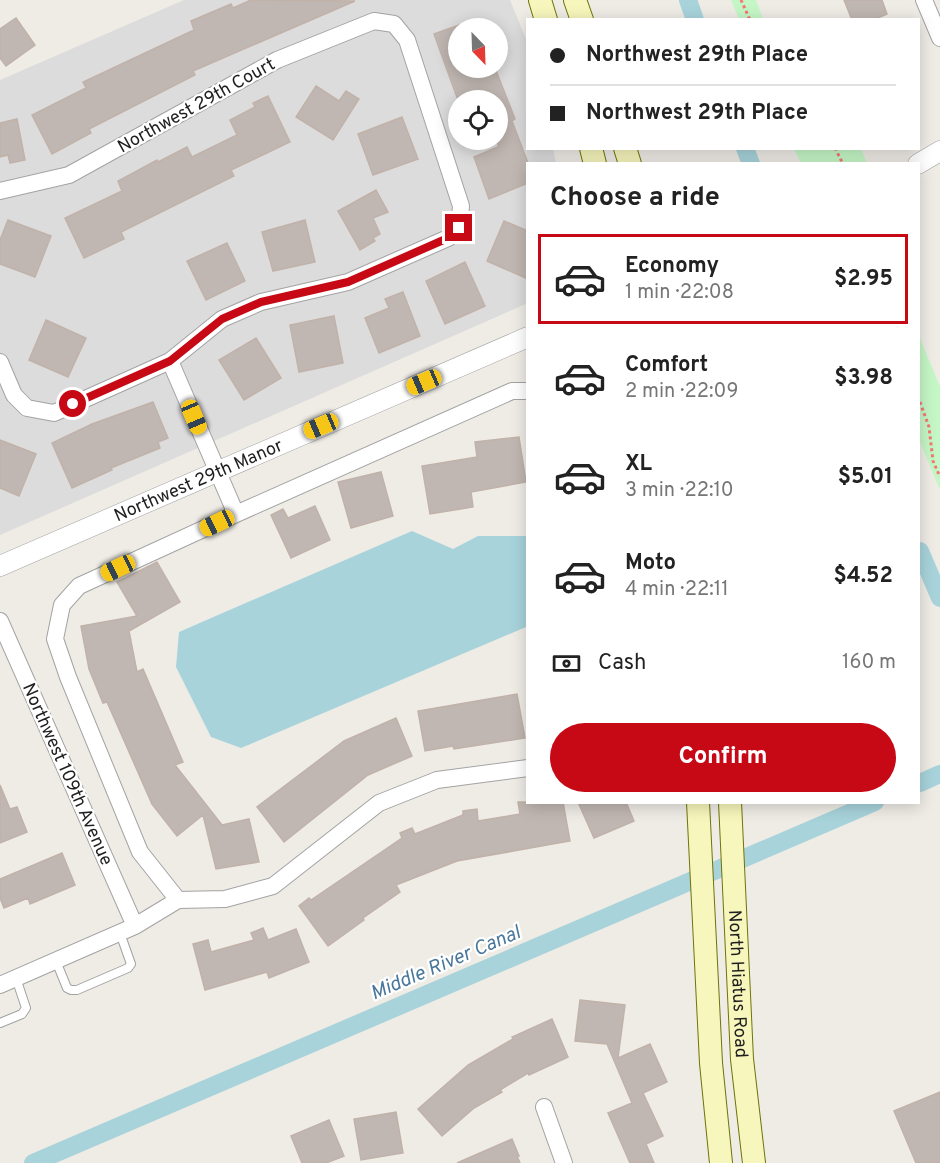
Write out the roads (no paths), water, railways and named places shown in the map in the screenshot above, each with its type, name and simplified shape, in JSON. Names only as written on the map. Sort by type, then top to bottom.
[{"type":"main road","points":[[540,0],[545,18]]},
{"type":"main road","points":[[575,0],[581,18]]},
{"type":"main road","name":"North Hiatus Road","points":[[698,804],[711,1063],[721,1163]]},
{"type":"main road","name":"North Hiatus Road","points":[[731,811],[742,1059],[754,1163]]},
{"type":"street","points":[[924,0],[940,38]]},
{"type":"street","name":"Northwest 29th Court","points":[[0,191],[69,175],[277,60],[374,21],[394,24],[407,40],[461,206],[459,228],[448,238],[348,282],[261,302],[222,319],[170,361]]},
{"type":"street","points":[[920,163],[940,151]]},
{"type":"street","name":"Northwest 29th Manor","points":[[0,566],[526,338]]},
{"type":"street","points":[[0,362],[14,394],[27,408],[54,412],[170,361],[236,514],[512,391],[526,391]]},
{"type":"street","name":"Northwest 109th Avenue","points":[[178,900],[140,852],[68,677],[55,639],[62,605],[79,586],[236,514]]},
{"type":"street","name":"Northwest 109th Avenue","points":[[0,621],[127,930]]},
{"type":"street","points":[[0,985],[127,930],[178,900],[225,899],[273,886],[379,803],[437,780],[526,768]]},
{"type":"street","points":[[544,1107],[564,1163]]},
{"type":"lane","points":[[56,961],[67,988],[71,990],[77,990],[128,968],[131,964],[127,930]]},
{"type":"lane","points":[[0,1023],[22,1014],[26,1008],[16,978]]},
{"type":"water","points":[[412,531],[453,549],[478,536],[526,536],[526,627],[241,748],[211,737],[176,667],[179,632]]},
{"type":"waterway","points":[[688,0],[694,18]]},
{"type":"waterway","points":[[746,150],[750,162]]},
{"type":"waterway","points":[[920,551],[940,598]]},
{"type":"waterway","name":"Middle River Canal","points":[[920,783],[940,774]]},
{"type":"waterway","name":"Middle River Canal","points":[[33,1163],[870,804]]}]
